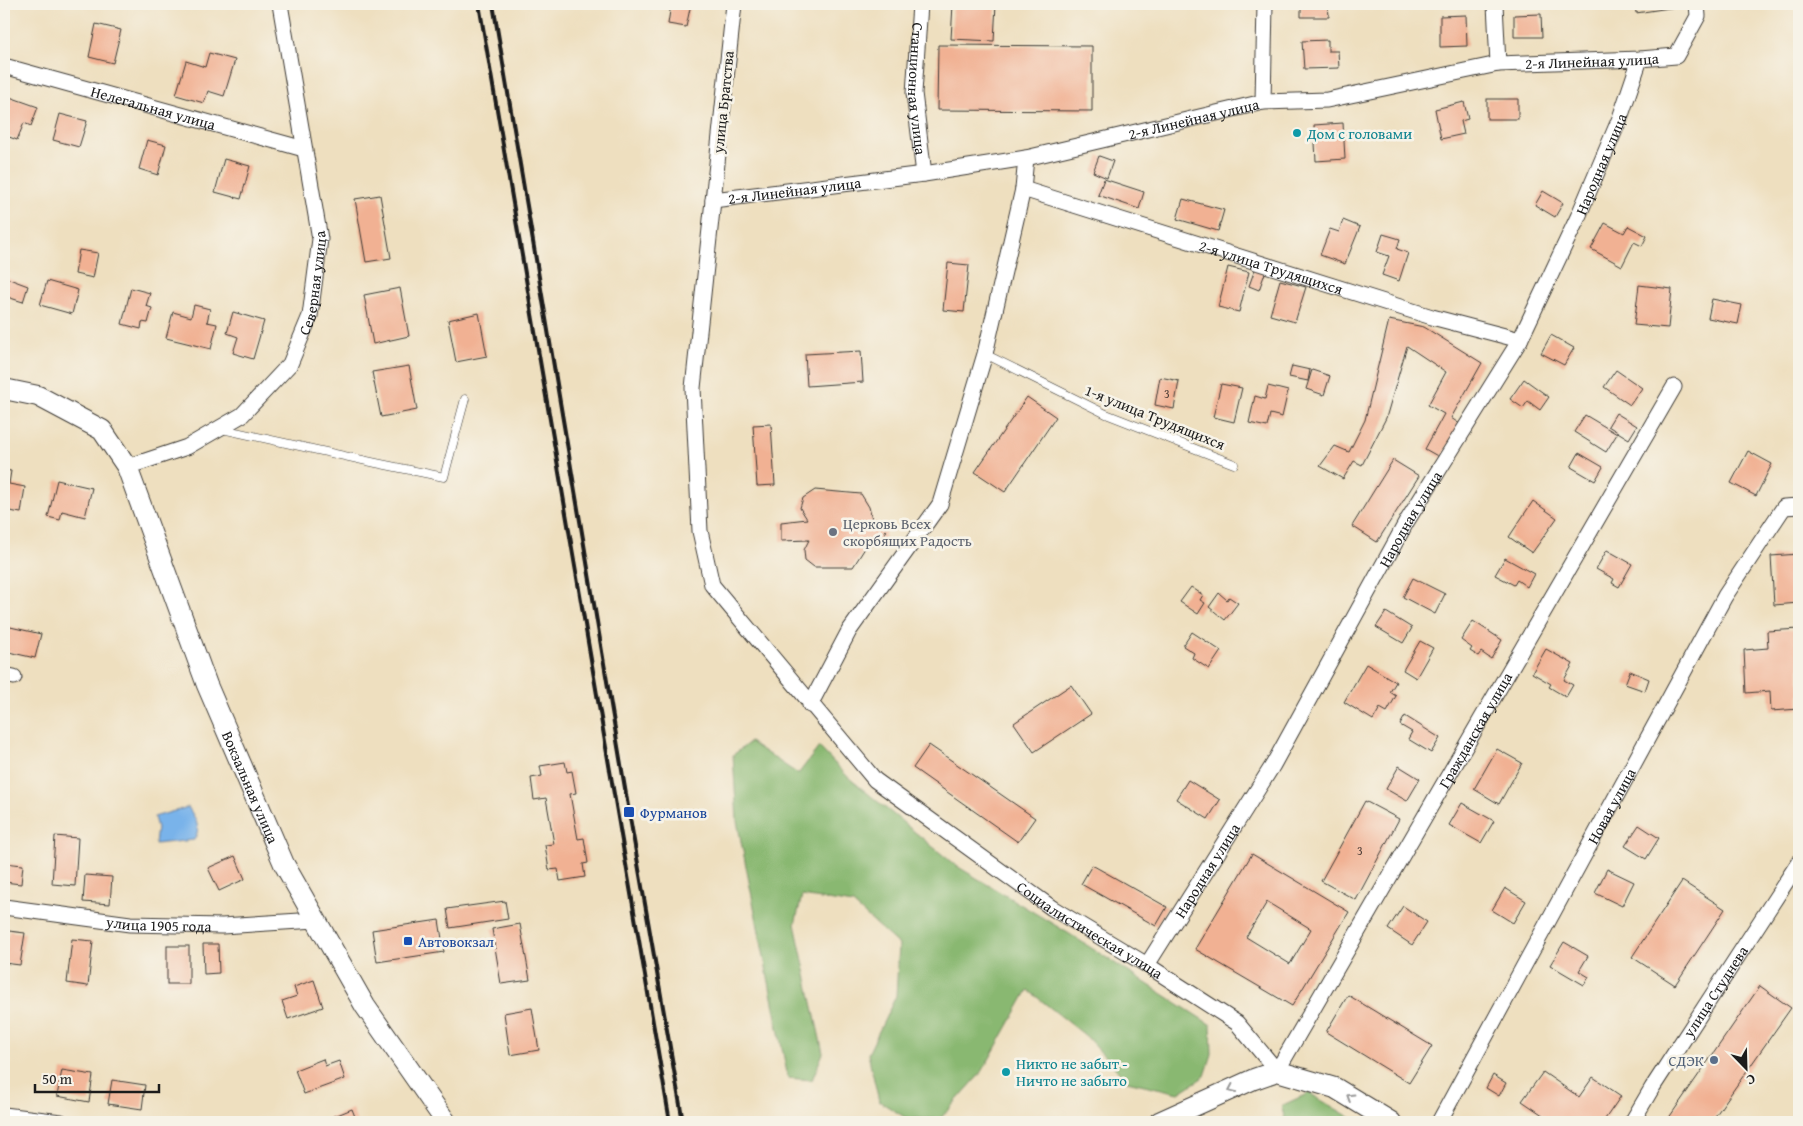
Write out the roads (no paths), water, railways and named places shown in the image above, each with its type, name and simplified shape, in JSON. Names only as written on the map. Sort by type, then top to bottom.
[{"type":"main road","name":"Вокзальная улица","points":[[4,389],[38,396],[102,430],[127,467],[207,685],[284,864],[365,1006],[446,1122]]},
{"type":"main road","points":[[1159,1122],[1254,1078],[1278,1071],[1335,1088],[1392,1122]]},
{"type":"street","name":"Северная улица","points":[[127,467],[188,447],[242,416],[290,364],[310,316],[320,239],[280,4]]},
{"type":"street","name":"улица Братства","points":[[734,4],[692,388],[700,532],[712,585],[810,705]]},
{"type":"street","name":"Станционная улица","points":[[920,4],[914,93],[924,174]]},
{"type":"street","points":[[1263,102],[1265,4]]},
{"type":"street","points":[[1495,4],[1498,64]]},
{"type":"street","name":"2-я Линейная улица","points":[[713,200],[924,174],[1026,158],[1263,102],[1327,100],[1498,64],[1676,56],[1698,16],[1697,4]]},
{"type":"street","name":"Народная улица","points":[[1147,965],[1273,765],[1407,521],[1520,340],[1586,199],[1620,118],[1640,59]]},
{"type":"street","name":"Нелегальная улица","points":[[4,66],[304,149]]},
{"type":"street","points":[[810,705],[849,630],[940,504],[985,354],[1023,189],[1026,158]]},
{"type":"street","name":"2-я улица Трудящихся","points":[[1023,189],[1432,317],[1520,340]]},
{"type":"street","name":"Гражданская улица","points":[[1278,1071],[1674,387]]},
{"type":"street","name":"Новая улица","points":[[1439,1122],[1725,596],[1784,507],[1799,506]]},
{"type":"street","name":"Социалистическая улица","points":[[810,705],[875,780],[1052,908],[1147,965],[1237,1023],[1278,1071]]},
{"type":"street","name":"улица Студнева","points":[[1632,1122],[1652,1088],[1799,862]]},
{"type":"street","name":"улица 1905 года","points":[[4,907],[130,924],[222,926],[316,920]]},
{"type":"street","points":[[4,1115],[61,1122]]},
{"type":"lane","name":"1-я улица Трудящихся","points":[[985,354],[1106,414],[1234,464]]},
{"type":"lane","points":[[220,428],[444,477],[465,399]]},
{"type":"water","points":[[188,807],[197,827],[194,840],[155,844],[157,828],[154,817]]},
{"type":"railway","points":[[479,4],[670,1122]]},
{"type":"railway","points":[[493,4],[683,1122]]},
{"type":"place","name":"Дом с головами","points":[[1297,133]]},
{"type":"place","name":"Церковь Всех скорбящих Радость","points":[[833,532]]},
{"type":"place","name":"Фурманов","points":[[629,812]]},
{"type":"place","name":"Автовокзал","points":[[408,941]]},
{"type":"place","name":"СДЭК","points":[[1714,1060]]},
{"type":"place","name":"Никто не забыт - Ничто не забыто","points":[[1006,1072]]}]
